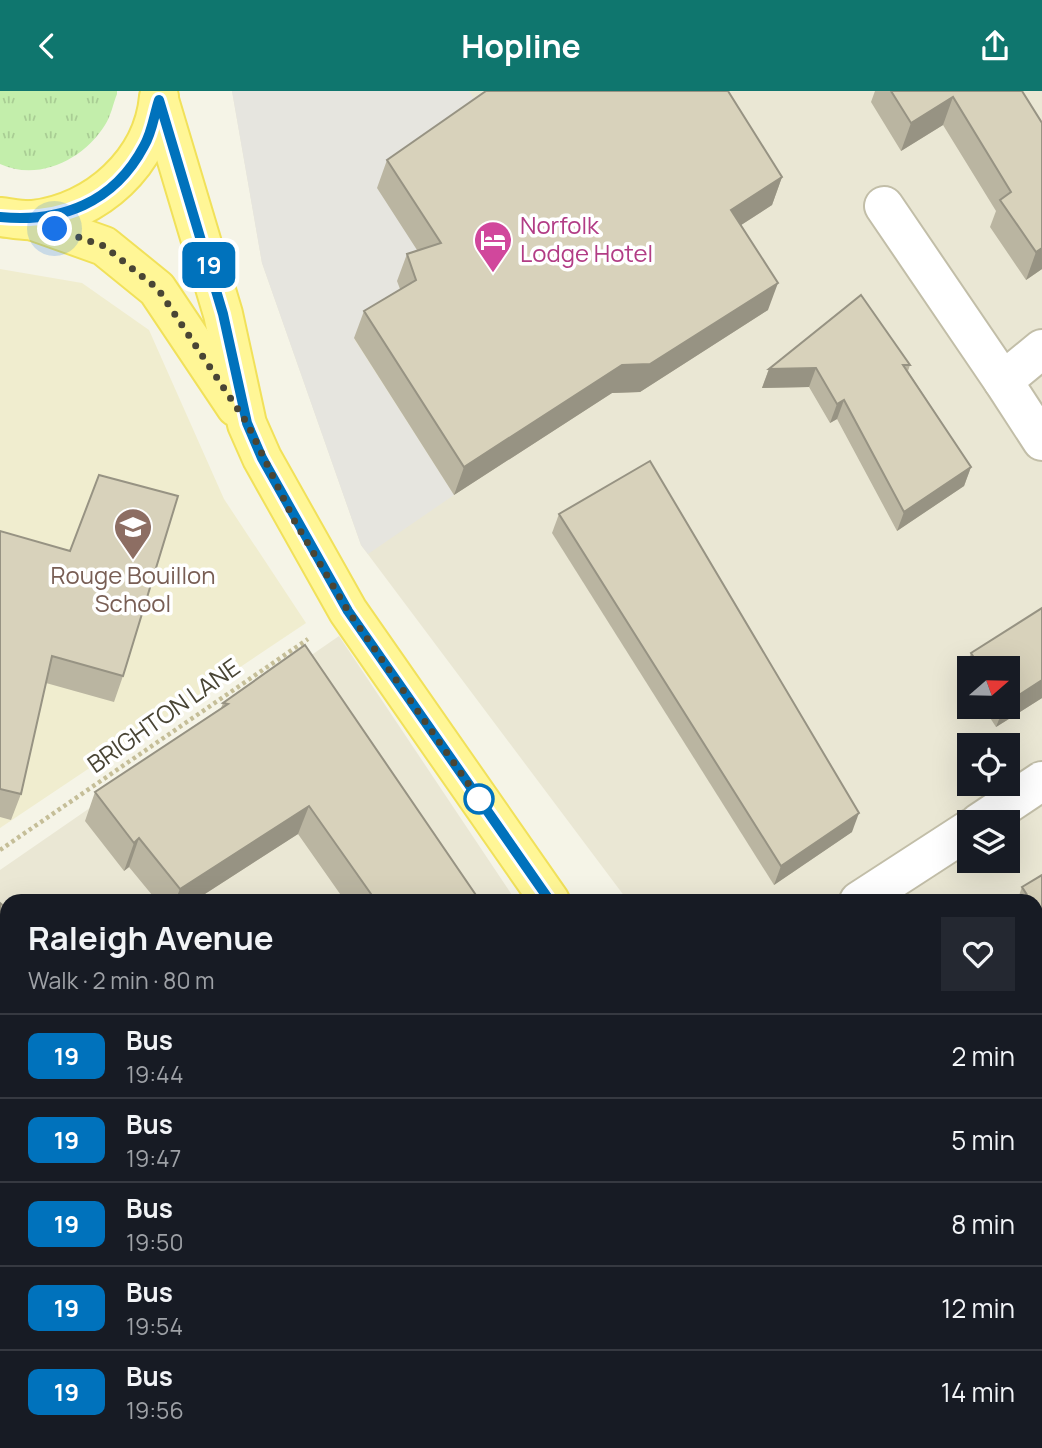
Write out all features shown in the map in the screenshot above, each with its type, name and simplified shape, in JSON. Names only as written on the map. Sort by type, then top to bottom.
[{"type":"main road","points":[[16,219],[77,209],[117,184],[145,145],[159,96]]},
{"type":"main road","points":[[159,96],[223,314],[247,423]]},
{"type":"main road","points":[[16,219],[104,246],[158,289],[247,423],[294,520],[348,611],[545,894]]},
{"type":"street","points":[[884,206],[1042,441]]},
{"type":"street","points":[[1003,381],[1042,349]]},
{"type":"street","points":[[998,810],[1042,781]]},
{"type":"street","points":[[870,894],[957,837]]},
{"type":"path","name":"BRIGHTON LANE","points":[[0,851],[348,611]]},
{"type":"shaded area","points":[[232,91],[1042,91],[1042,894],[623,894],[361,545],[262,263]]},
{"type":"shaded area","points":[[232,91],[469,91],[484,115],[430,270],[406,307],[354,339],[454,495],[368,554],[361,545],[262,263]]},
{"type":"shaded area","name":"Rouge Bouillon School","points":[[0,269],[82,283],[149,330],[224,499],[306,623],[0,828]]},
{"type":"shaded area","points":[[339,636],[511,894],[0,894],[0,870]]},
{"type":"green space","points":[[0,91],[117,91],[117,94],[107,121],[85,148],[59,164],[30,170],[0,164]]},
{"type":"building","points":[[486,91],[728,91],[782,177],[731,210],[778,283],[650,364],[622,365],[464,467],[364,311],[416,280],[407,254],[441,243],[387,160]]},
{"type":"building","points":[[891,91],[1022,91],[1042,123],[1042,248],[1036,252],[1000,200],[1011,192],[953,97],[911,123]]},
{"type":"building","points":[[861,295],[910,365],[903,365],[971,467],[904,512],[844,400],[837,404],[816,368],[769,369]]},
{"type":"building","points":[[650,461],[859,813],[781,866],[559,514]]},
{"type":"building","points":[[99,475],[178,496],[123,676],[52,656],[21,794],[0,789],[0,531],[70,551]]},
{"type":"building","points":[[1042,608],[1042,680],[1020,694],[1020,656],[973,656],[971,653]]},
{"type":"building","points":[[305,645],[475,894],[371,894],[309,806],[180,889],[139,838],[134,843],[95,792],[228,704],[223,703]]},
{"type":"building","points":[[1042,875],[1042,894],[1026,894],[1022,887]]},
{"type":"bus line","name":"19","points":[[0,217],[31,220],[77,209],[117,184],[145,145],[159,100],[223,314],[247,423],[262,458],[294,520],[348,611],[545,894]]},
{"type":"place","name":"Norfolk Lodge Hotel","points":[[493,274]]},
{"type":"place","name":"Rouge Bouillon School","points":[[133,561]]},
{"type":"route","points":[[55,229],[104,246],[158,289],[247,423],[294,520],[348,611],[479,799]]}]
